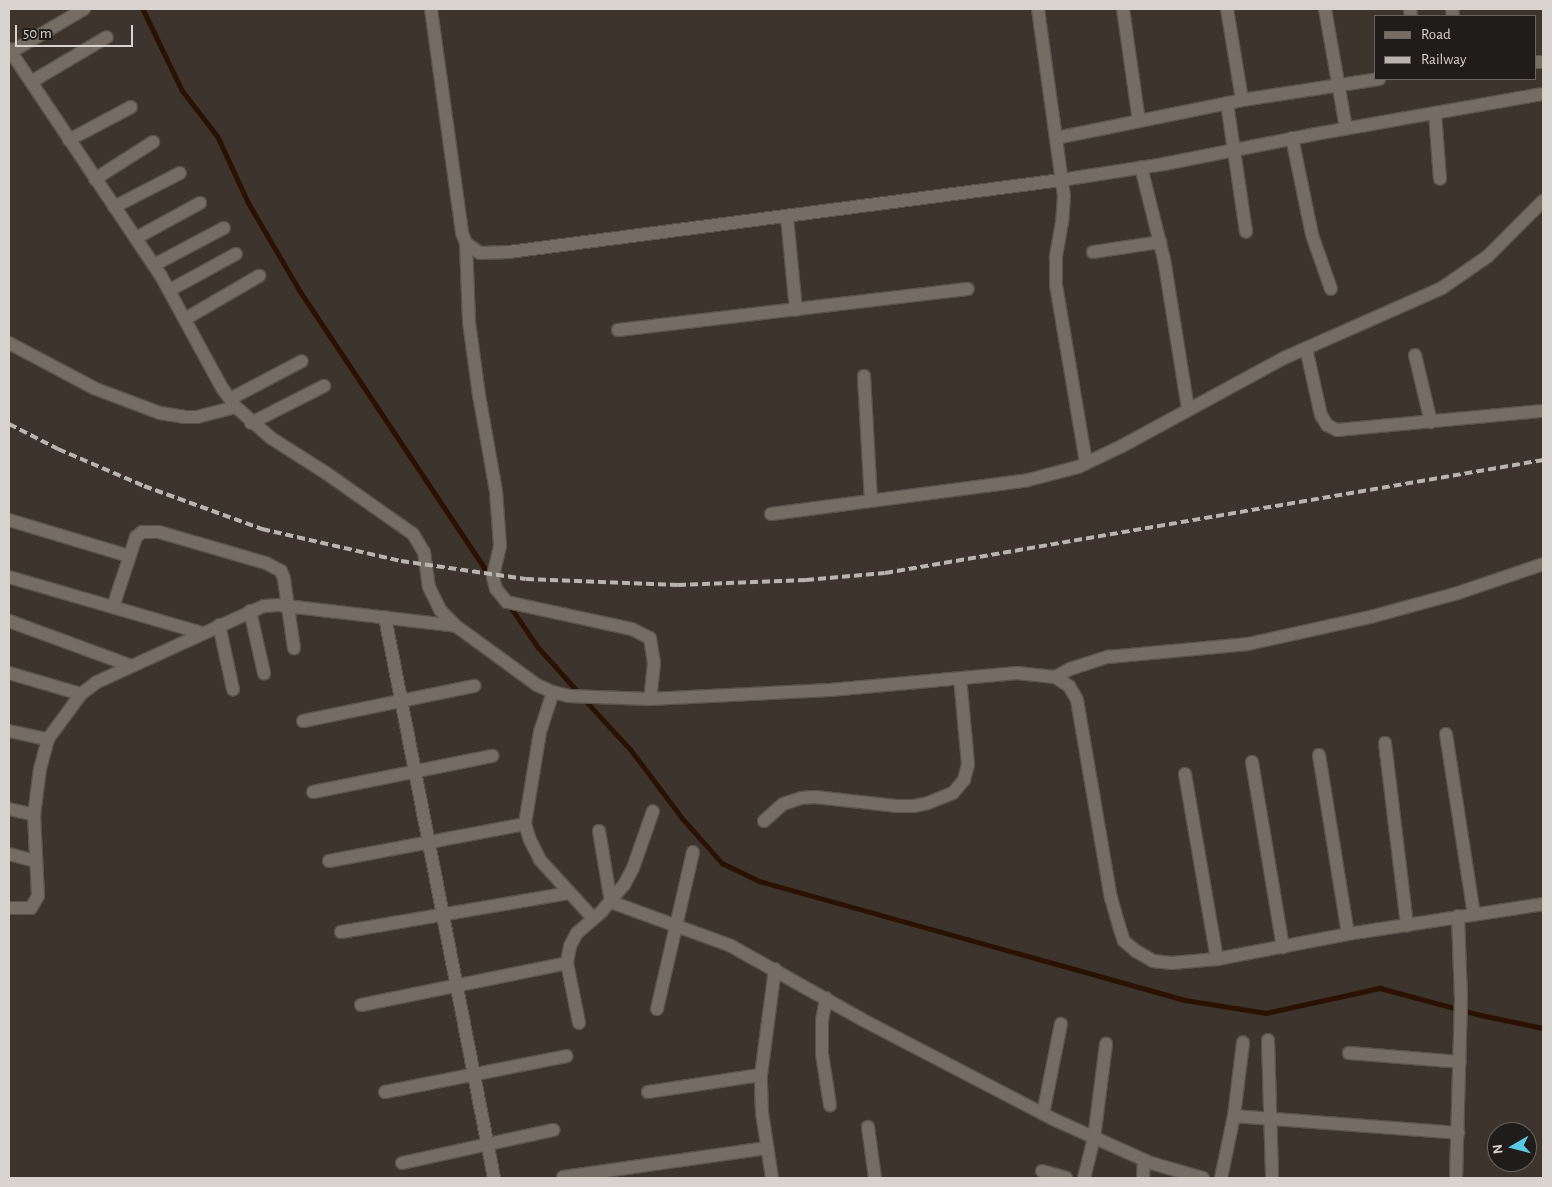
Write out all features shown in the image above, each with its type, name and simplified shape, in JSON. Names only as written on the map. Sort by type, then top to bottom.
[{"type":"street","points":[[84,9],[10,50],[170,290],[233,403],[252,423],[413,534],[424,552],[432,597],[440,610],[456,626],[522,675],[553,692],[569,696],[650,699],[830,690],[1017,673],[1055,677],[1069,686],[1077,700],[1111,898],[1124,941],[1136,951],[1154,961],[1172,963],[1217,959],[1348,934],[1543,904]]},
{"type":"street","points":[[431,9],[462,233],[466,243],[469,322],[496,491],[500,546],[493,577],[496,589],[507,602],[632,629],[650,638],[654,663],[650,699]]},
{"type":"street","points":[[1038,9],[1064,209],[1054,271],[1086,463]]},
{"type":"street","points":[[1123,9],[1138,121]]},
{"type":"street","points":[[1227,9],[1242,100]]},
{"type":"street","points":[[1325,9],[1346,128]]},
{"type":"street","points":[[31,82],[106,37]]},
{"type":"street","points":[[1056,138],[1242,100],[1374,80]]},
{"type":"street","points":[[466,243],[480,253],[509,252],[1061,180],[1543,94]]},
{"type":"street","points":[[1227,103],[1246,232]]},
{"type":"street","points":[[69,140],[131,107]]},
{"type":"street","points":[[1435,113],[1440,179]]},
{"type":"street","points":[[1292,138],[1310,228],[1330,289]]},
{"type":"street","points":[[95,179],[153,142]]},
{"type":"street","points":[[1141,167],[1160,242],[1188,409]]},
{"type":"street","points":[[114,207],[180,173]]},
{"type":"street","points":[[771,514],[1028,480],[1054,475],[1086,463],[1244,378],[1306,348],[1442,288],[1488,256],[1543,201]]},
{"type":"street","points":[[136,238],[200,203]]},
{"type":"street","points":[[787,217],[796,310]]},
{"type":"street","points":[[154,265],[224,228]]},
{"type":"street","points":[[1093,252],[1160,242]]},
{"type":"street","points":[[170,290],[236,254]]},
{"type":"street","points":[[185,319],[259,276]]},
{"type":"street","points":[[618,330],[968,289]]},
{"type":"street","points":[[9,343],[87,385],[160,413],[184,417],[198,417],[233,403],[302,361]]},
{"type":"street","points":[[1306,348],[1318,407],[1324,420],[1331,428],[1350,430],[1543,411]]},
{"type":"street","points":[[1415,354],[1431,422]]},
{"type":"street","points":[[864,376],[871,501]]},
{"type":"street","points":[[252,423],[324,386]]},
{"type":"street","points":[[9,520],[130,556]]},
{"type":"street","points":[[113,607],[136,536],[142,532],[151,532],[266,563],[281,571],[284,579],[294,648]]},
{"type":"street","points":[[1055,677],[1089,662],[1108,657],[1248,644],[1374,616],[1458,593],[1543,564]]},
{"type":"street","points":[[9,577],[202,633]]},
{"type":"street","points":[[9,908],[23,910],[31,908],[35,904],[39,888],[34,815],[40,769],[48,739],[81,694],[97,682],[264,606],[288,606],[456,626]]},
{"type":"street","points":[[250,611],[264,673]]},
{"type":"street","points":[[385,617],[494,1178]]},
{"type":"street","points":[[9,621],[132,666]]},
{"type":"street","points":[[219,625],[233,689]]},
{"type":"street","points":[[9,672],[81,694]]},
{"type":"street","points":[[764,821],[783,804],[801,798],[815,797],[896,806],[914,806],[928,804],[953,793],[964,780],[968,764],[960,678]]},
{"type":"street","points":[[303,720],[474,686]]},
{"type":"street","points":[[553,692],[540,732],[525,824],[530,840],[540,860],[593,918]]},
{"type":"street","points":[[9,731],[48,739]]},
{"type":"street","points":[[1446,734],[1474,914]]},
{"type":"street","points":[[1384,742],[1407,926]]},
{"type":"street","points":[[1319,755],[1348,934]]},
{"type":"street","points":[[313,792],[492,756]]},
{"type":"street","points":[[1252,762],[1283,946]]},
{"type":"street","points":[[1185,774],[1217,959]]},
{"type":"street","points":[[9,809],[34,815]]},
{"type":"street","points":[[579,1023],[567,963],[570,946],[576,933],[611,902],[633,868],[654,811]]},
{"type":"street","points":[[329,861],[525,824]]},
{"type":"street","points":[[599,831],[611,902]]},
{"type":"street","points":[[657,1009],[693,852]]},
{"type":"street","points":[[9,854],[36,861]]},
{"type":"street","points":[[341,932],[570,893]]},
{"type":"street","points":[[611,902],[676,924],[732,946],[861,1019],[1043,1114],[1144,1160],[1204,1178]]},
{"type":"street","points":[[1456,1178],[1461,1021],[1458,916]]},
{"type":"street","points":[[361,1004],[567,963]]},
{"type":"street","points":[[772,1178],[762,1113],[761,1075],[775,969]]},
{"type":"street","points":[[826,998],[822,1021],[822,1054],[830,1105]]},
{"type":"street","points":[[1043,1114],[1061,1024]]},
{"type":"street","points":[[1268,1040],[1272,1178]]},
{"type":"street","points":[[1221,1178],[1234,1116],[1243,1043]]},
{"type":"street","points":[[1084,1178],[1094,1138],[1106,1044]]},
{"type":"street","points":[[1349,1053],[1460,1062]]},
{"type":"street","points":[[385,1092],[566,1056]]},
{"type":"street","points":[[648,1092],[761,1075]]},
{"type":"street","points":[[1234,1116],[1458,1133]]},
{"type":"street","points":[[868,1127],[876,1178]]},
{"type":"street","points":[[402,1163],[553,1130]]},
{"type":"street","points":[[563,1177],[767,1148]]},
{"type":"street","points":[[1143,1178],[1144,1160]]},
{"type":"street","points":[[1042,1171],[1066,1178]]},
{"type":"waterway","points":[[143,9],[182,90],[218,137],[248,202],[300,291],[491,577]]},
{"type":"waterway","points":[[510,606],[538,647],[580,694]]},
{"type":"waterway","points":[[585,700],[631,750],[683,819],[722,863],[759,881],[1185,1000],[1266,1013],[1380,988],[1481,1015],[1543,1028]]},
{"type":"railway","points":[[9,424],[58,449],[144,486],[262,529],[401,561],[526,579],[678,585],[806,580],[885,573],[1543,460]]}]
